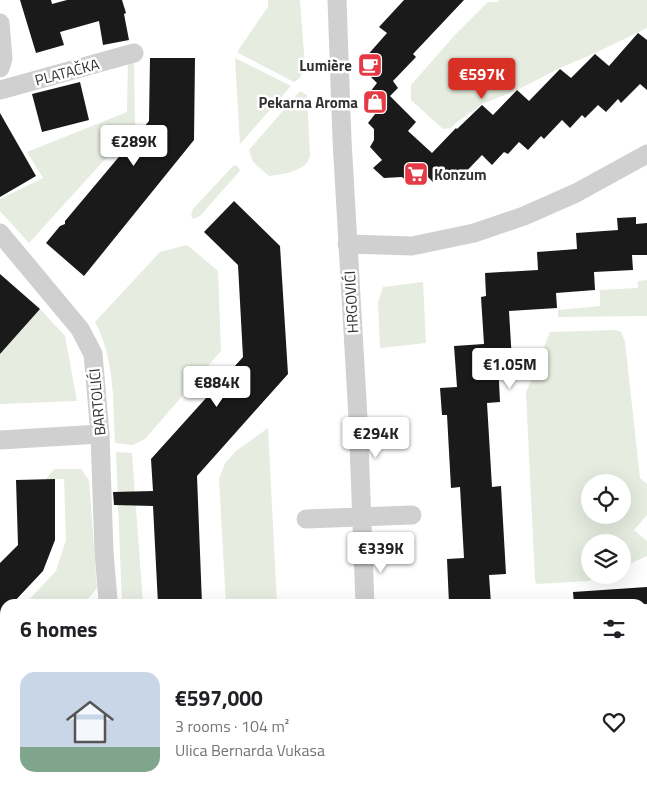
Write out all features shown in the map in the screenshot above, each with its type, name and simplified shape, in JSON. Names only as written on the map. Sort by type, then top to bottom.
[{"type":"street","name":"HRGOVIĆI","points":[[337,0],[347,244],[358,418],[365,599]]},
{"type":"street","points":[[0,23],[3,58],[0,68]]},
{"type":"street","name":"PLATAČKA","points":[[0,90],[134,53]]},
{"type":"street","points":[[347,244],[412,246],[474,232],[524,216],[576,193],[647,154]]},
{"type":"street","name":"BARTOLIĆI","points":[[0,233],[80,329],[93,354],[100,434],[104,552],[108,599]]},
{"type":"street","points":[[0,440],[100,434]]},
{"type":"street","points":[[306,519],[412,515]]},
{"type":"shaded area","points":[[268,0],[300,0],[305,67],[300,78],[294,82],[238,53],[268,7]]},
{"type":"shaded area","points":[[498,0],[647,0],[647,28],[517,90],[482,104],[451,128],[443,129],[411,100],[411,85],[454,36],[488,2],[498,2]]},
{"type":"shaded area","points":[[235,58],[291,86],[240,144]]},
{"type":"shaded area","points":[[128,60],[134,61],[135,126],[29,243],[0,211],[0,199],[43,178],[27,152],[127,112]]},
{"type":"shaded area","points":[[300,91],[307,95],[310,157],[303,167],[283,174],[269,176],[253,162],[249,150]]},
{"type":"shaded area","points":[[236,165],[240,170],[238,173],[200,216],[193,219],[191,216],[193,209]]},
{"type":"shaded area","points":[[187,245],[218,271],[221,351],[145,439],[133,445],[115,443],[110,366],[102,336],[95,322],[160,252]]},
{"type":"shaded area","points":[[647,280],[647,316],[558,317],[558,310],[600,306],[600,290],[638,288],[638,281]]},
{"type":"shaded area","points":[[423,282],[426,343],[380,348],[378,303],[383,287]]},
{"type":"shaded area","points":[[40,309],[65,336],[77,401],[0,404],[0,354]]},
{"type":"shaded area","points":[[615,330],[621,332],[625,342],[640,478],[647,484],[647,515],[634,530],[647,541],[647,556],[631,563],[631,534],[581,534],[581,581],[536,584],[526,393],[550,332]]},
{"type":"shaded area","points":[[268,428],[277,599],[226,599],[219,479],[225,463],[236,451]]},
{"type":"shaded area","points":[[116,452],[132,453],[143,599],[122,599]]},
{"type":"shaded area","points":[[54,469],[81,469],[89,480],[97,588],[88,599],[30,599],[56,571],[66,540],[64,479],[46,479]]},
{"type":"building","points":[[20,0],[51,0],[52,4],[67,0],[122,0],[126,13],[124,14],[129,40],[103,45],[99,21],[60,32],[64,45],[36,53]]},
{"type":"building","points":[[404,0],[464,0],[413,54],[416,57],[393,81],[398,88],[390,96],[416,122],[408,131],[432,153],[482,105],[493,115],[517,90],[529,101],[560,69],[571,78],[595,54],[609,66],[638,33],[647,40],[647,90],[640,84],[621,103],[618,99],[606,112],[598,105],[585,118],[582,115],[570,128],[562,120],[544,139],[541,136],[528,150],[519,142],[508,154],[504,152],[492,165],[482,155],[457,181],[444,171],[433,182],[426,175],[414,176],[408,182],[402,177],[384,178],[373,168],[382,160],[370,147],[374,140],[374,129],[368,123],[379,109],[367,96],[377,83],[366,72],[365,58],[387,33],[379,27]]},
{"type":"building","points":[[150,58],[195,58],[194,140],[84,276],[46,243],[60,226],[65,224],[65,221],[149,121]]},
{"type":"building","points":[[80,82],[89,120],[42,132],[32,94]]},
{"type":"building","points":[[0,113],[36,176],[0,197]]},
{"type":"building","points":[[234,201],[280,246],[288,374],[197,476],[202,599],[158,599],[153,506],[114,505],[113,492],[153,491],[151,459],[243,357],[238,265],[204,232]]},
{"type":"building","points":[[636,217],[636,224],[647,223],[647,255],[632,255],[633,270],[594,272],[595,290],[556,293],[557,308],[509,311],[512,361],[498,362],[500,402],[487,403],[492,487],[501,486],[506,574],[489,575],[491,599],[449,599],[447,559],[464,558],[460,487],[451,488],[447,415],[442,415],[440,388],[457,387],[454,346],[484,344],[481,297],[486,296],[485,273],[538,270],[537,252],[577,249],[576,233],[618,230],[617,218]]},
{"type":"building","points":[[0,274],[40,309],[0,354]]},
{"type":"building","points":[[55,479],[55,540],[43,571],[17,599],[0,599],[0,563],[18,545],[16,480]]},
{"type":"building","points":[[647,587],[647,599],[574,599],[573,592]]},
{"type":"place","name":"Lumière","points":[[370,65]]},
{"type":"place","name":"Pekarna Aroma","points":[[375,102]]},
{"type":"place","name":"Konzum","points":[[416,174]]}]
